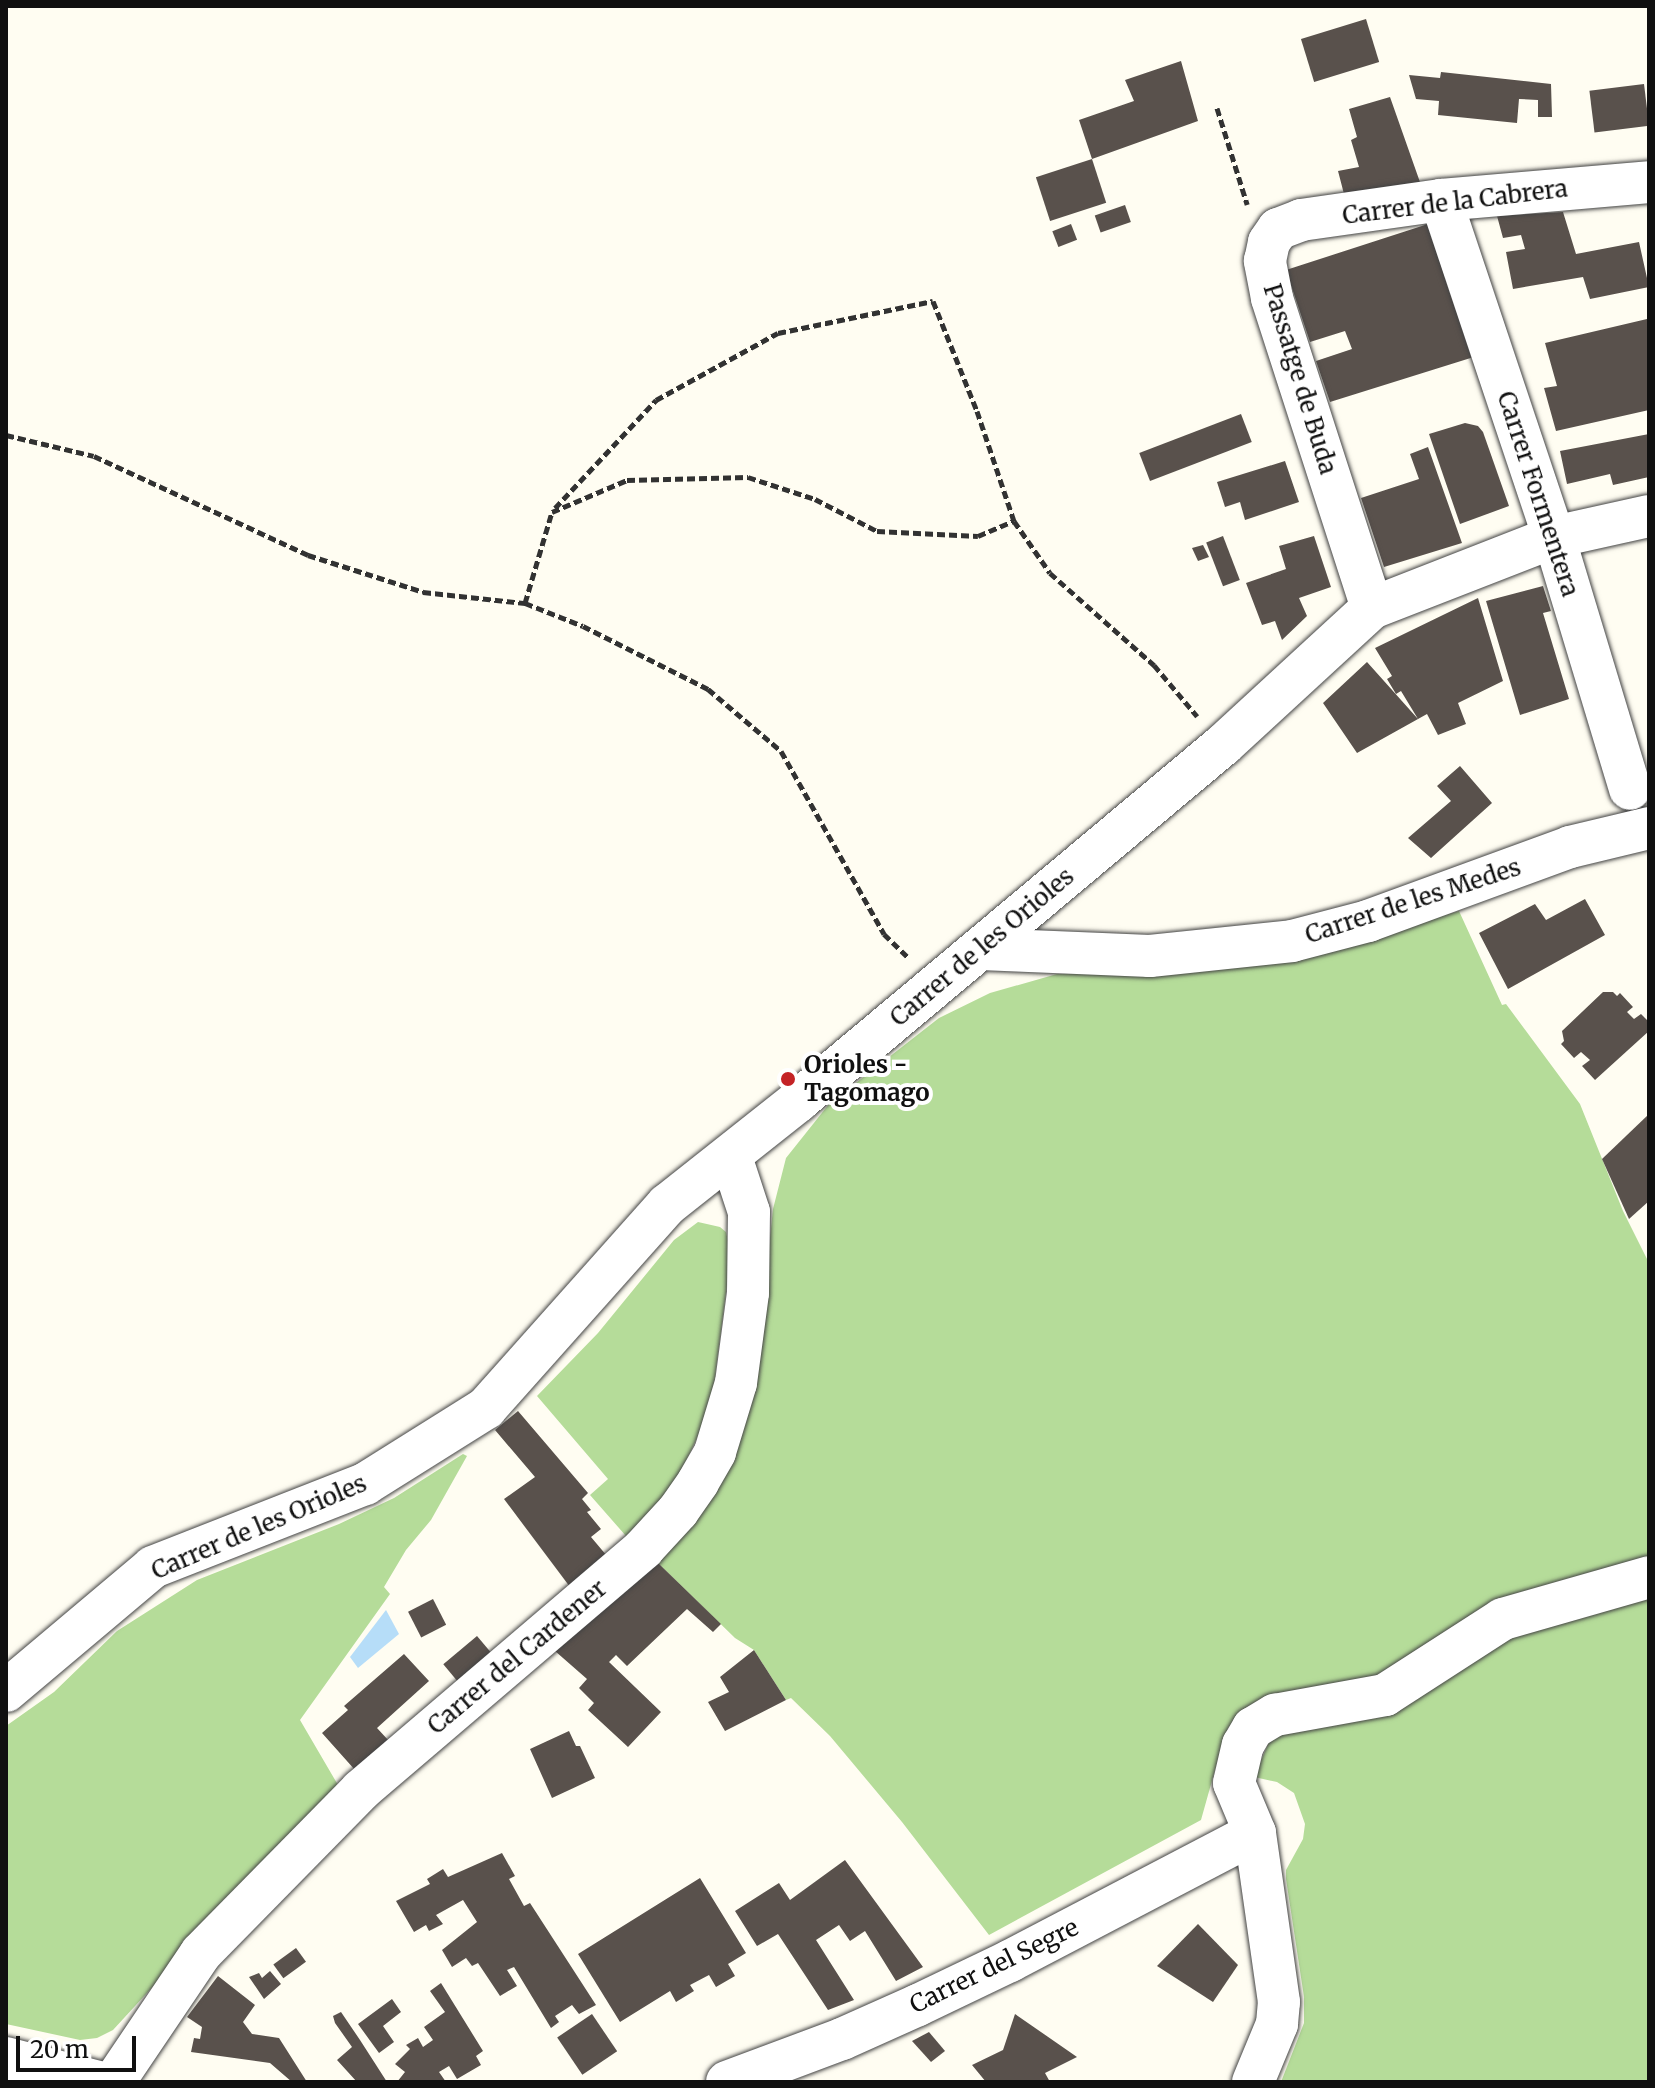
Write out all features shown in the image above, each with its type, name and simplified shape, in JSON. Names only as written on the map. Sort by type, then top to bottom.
[{"type":"street","name":"Carrer de la Cabrera","points":[[1269,242],[1278,229],[1301,220],[1441,200],[1649,182]]},
{"type":"street","name":"Carrer Formentera","points":[[1441,200],[1554,537],[1642,823]]},
{"type":"street","name":"Passatge de Buda","points":[[1269,242],[1265,261],[1272,298],[1372,608]]},
{"type":"street","name":"Carrer de les Orioles","points":[[6,1691],[153,1567],[365,1484],[486,1408],[667,1205],[731,1157],[1223,745],[1372,608],[1554,537],[1649,516]]},
{"type":"street","name":"Carrer de les Medes","points":[[981,949],[1150,956],[1292,941],[1368,921],[1642,823]]},
{"type":"street","name":"Carrer del Cardener","points":[[114,2082],[201,1953],[361,1790],[643,1549],[678,1511],[698,1482],[715,1452],[733,1395],[748,1293],[749,1212],[731,1157]]},
{"type":"street","points":[[1253,2082],[1277,2024],[1279,2002],[1255,1833],[1234,1783],[1243,1745],[1253,1728],[1275,1715],[1385,1695],[1503,1619],[1649,1577]]},
{"type":"street","name":"Carrer del Segre","points":[[727,2082],[842,2039],[957,1986],[1255,1833]]},
{"type":"street","points":[[6,2058],[99,2082]]},
{"type":"path","points":[[1217,108],[1251,217],[1269,242]]},
{"type":"path","points":[[525,603],[552,512],[656,400],[778,333],[933,301],[977,411],[1014,521],[1050,573],[1154,665],[1223,745]]},
{"type":"path","points":[[6,435],[94,456],[308,555],[423,592],[525,603],[583,626],[708,689],[781,751],[884,934],[937,986]]},
{"type":"path","points":[[552,512],[627,480],[748,477],[815,499],[877,531],[978,536],[1014,521]]},
{"type":"green space","points":[[1459,911],[1502,1005],[1506,1004],[1580,1104],[1623,1211],[1649,1263],[1649,1559],[1380,1676],[1240,1715],[1228,1728],[1201,1820],[989,1935],[902,1822],[830,1736],[791,1698],[786,1700],[754,1650],[735,1638],[655,1560],[756,1376],[773,1209],[786,1158],[829,1104],[939,1018],[990,993],[1057,974],[1201,966],[1375,935]]},
{"type":"green space","points":[[698,1222],[720,1227],[726,1232],[731,1254],[711,1408],[680,1474],[656,1507],[626,1536],[590,1495],[608,1479],[537,1396],[598,1333],[674,1240]]},
{"type":"green space","points":[[463,1454],[467,1456],[431,1520],[406,1550],[384,1587],[390,1594],[300,1720],[338,1785],[113,2030],[97,2038],[80,2040],[6,2024],[6,1726],[54,1692],[117,1631],[197,1580],[339,1524],[394,1498]]},
{"type":"green space","points":[[1649,1590],[1649,2082],[1281,2082],[1304,2023],[1304,1997],[1286,1870],[1303,1839],[1305,1824],[1294,1793],[1277,1782],[1254,1777],[1269,1742],[1277,1733],[1526,1624]]},
{"type":"water","points":[[386,1610],[399,1634],[358,1668],[350,1657]]},
{"type":"building","points":[[1366,19],[1379,62],[1314,82],[1301,39]]},
{"type":"building","points":[[1181,61],[1198,121],[1092,159],[1079,120],[1134,101],[1125,80]]},
{"type":"building","points":[[1441,72],[1551,84],[1552,117],[1538,117],[1538,100],[1519,99],[1517,123],[1438,115],[1439,101],[1416,99],[1409,75],[1440,78]]},
{"type":"building","points":[[1644,84],[1649,126],[1595,132],[1589,91]]},
{"type":"building","points":[[1390,97],[1421,185],[1344,194],[1338,171],[1359,167],[1351,140],[1357,137],[1349,109]]},
{"type":"building","points":[[1092,159],[1106,203],[1050,221],[1036,177]]},
{"type":"building","points":[[1125,205],[1131,222],[1101,232],[1095,215]]},
{"type":"building","points":[[1563,212],[1576,254],[1639,242],[1649,287],[1590,299],[1583,277],[1513,289],[1506,252],[1525,249],[1521,235],[1503,238],[1497,216]]},
{"type":"building","points":[[1071,224],[1077,240],[1058,247],[1052,231]]},
{"type":"building","points":[[1428,224],[1477,356],[1330,402],[1316,361],[1352,349],[1345,331],[1310,342],[1286,270]]},
{"type":"building","points":[[1647,319],[1649,410],[1556,431],[1544,388],[1557,386],[1545,343]]},
{"type":"building","points":[[1241,414],[1252,442],[1150,481],[1139,453]]},
{"type":"building","points":[[1465,423],[1478,426],[1483,432],[1509,506],[1460,524],[1429,434]]},
{"type":"building","points":[[1649,434],[1649,477],[1613,485],[1610,474],[1567,484],[1560,451]]},
{"type":"building","points":[[1428,447],[1462,543],[1384,567],[1361,498],[1419,479],[1410,454]]},
{"type":"building","points":[[1285,461],[1299,502],[1245,520],[1240,502],[1225,507],[1217,482]]},
{"type":"building","points":[[1223,536],[1240,580],[1223,586],[1206,542]]},
{"type":"building","points":[[1314,536],[1331,587],[1299,598],[1307,616],[1282,640],[1275,621],[1262,625],[1246,583],[1286,569],[1279,546]]},
{"type":"building","points":[[1203,545],[1209,557],[1198,561],[1192,548]]},
{"type":"building","points":[[1543,586],[1551,611],[1543,613],[1569,699],[1520,715],[1486,601]]},
{"type":"building","points":[[1478,598],[1503,681],[1458,703],[1466,724],[1438,735],[1427,714],[1357,753],[1323,703],[1367,662],[1418,719],[1401,691],[1396,694],[1387,679],[1392,676],[1375,648]]},
{"type":"building","points":[[1460,766],[1492,803],[1431,858],[1408,838],[1451,801],[1437,786]]},
{"type":"building","points":[[1585,899],[1605,935],[1508,989],[1479,933],[1535,904],[1546,920]]},
{"type":"building","points":[[1603,992],[1613,992],[1617,996],[1620,993],[1633,1007],[1627,1012],[1634,1019],[1641,1014],[1649,1022],[1649,1031],[1595,1080],[1582,1066],[1590,1060],[1581,1052],[1574,1058],[1561,1044],[1564,1041],[1562,1031]]},
{"type":"building","points":[[1649,1114],[1649,1201],[1629,1219],[1602,1159]]},
{"type":"building","points":[[518,1411],[588,1493],[582,1499],[591,1510],[587,1512],[601,1529],[591,1537],[607,1556],[570,1587],[504,1499],[535,1477],[495,1430]]},
{"type":"building","points":[[655,1560],[721,1624],[713,1632],[687,1609],[627,1666],[616,1655],[609,1662],[661,1712],[628,1747],[588,1710],[594,1703],[579,1688],[587,1679],[555,1651]]},
{"type":"building","points":[[433,1599],[446,1625],[421,1638],[408,1612]]},
{"type":"building","points":[[477,1636],[492,1654],[458,1682],[443,1664]]},
{"type":"building","points":[[754,1650],[786,1700],[725,1731],[708,1702],[729,1692],[720,1677]]},
{"type":"building","points":[[404,1654],[429,1681],[377,1728],[389,1741],[355,1770],[322,1733],[348,1710],[344,1706]]},
{"type":"building","points":[[569,1731],[595,1778],[552,1798],[530,1749]]},
{"type":"building","points":[[502,1853],[515,1876],[509,1879],[524,1906],[530,1903],[596,2005],[579,2014],[572,2005],[555,2016],[559,2022],[551,2028],[514,1967],[507,1970],[517,1986],[500,1996],[478,1963],[472,1966],[466,1958],[452,1967],[442,1950],[477,1922],[463,1900],[436,1915],[443,1924],[429,1931],[426,1925],[414,1932],[396,1901],[430,1884],[427,1879],[443,1869],[448,1877]]},
{"type":"building","points":[[845,1860],[923,1967],[896,1981],[865,1931],[850,1941],[839,1925],[816,1940],[854,2000],[828,2010],[778,1934],[757,1946],[735,1911],[779,1883],[790,1900]]},
{"type":"building","points":[[700,1878],[746,1953],[728,1964],[735,1976],[716,1987],[709,1975],[690,1985],[694,1991],[676,2002],[670,1991],[620,2022],[578,1954]]},
{"type":"building","points":[[1198,1924],[1238,1965],[1213,2002],[1157,1966]]},
{"type":"building","points":[[296,1948],[306,1962],[283,1978],[273,1964]]},
{"type":"building","points":[[270,1971],[281,1984],[264,1999],[249,1977],[259,1973],[262,1978]]},
{"type":"building","points":[[218,1976],[255,2005],[243,2022],[252,2034],[279,2038],[307,2082],[292,2082],[270,2063],[191,2052],[194,2038],[200,2039],[202,2027],[187,2017]]},
{"type":"building","points":[[441,1983],[483,2051],[476,2056],[481,2065],[457,2079],[449,2066],[439,2072],[446,2082],[397,2082],[405,2072],[395,2064],[410,2049],[406,2045],[418,2038],[423,2047],[433,2040],[424,2027],[445,2012],[430,1991]]},
{"type":"building","points":[[392,1999],[401,2012],[383,2026],[394,2042],[379,2053],[358,2024]]},
{"type":"building","points":[[341,2012],[387,2082],[357,2082],[337,2060],[352,2047],[335,2023],[333,2016]]},
{"type":"building","points":[[592,2014],[617,2051],[582,2075],[557,2037]]},
{"type":"building","points":[[1015,2014],[1077,2057],[1045,2073],[1050,2082],[986,2082],[972,2065],[1003,2050]]},
{"type":"building","points":[[929,2032],[945,2051],[931,2062],[912,2041]]},
{"type":"place","name":"Orioles - Tagomago","points":[[788,1079]]}]
